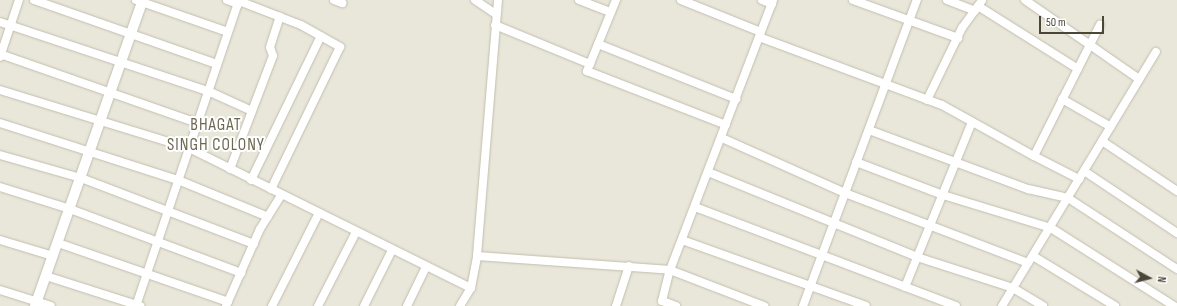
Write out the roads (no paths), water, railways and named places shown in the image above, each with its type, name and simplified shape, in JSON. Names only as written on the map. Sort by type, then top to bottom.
[{"type":"street","points":[[19,0],[0,55],[111,92],[197,123]]},
{"type":"street","points":[[34,0],[217,64]]},
{"type":"street","points":[[227,0],[239,2],[280,17],[321,36],[340,47],[271,190]]},
{"type":"street","points":[[475,0],[496,14]]},
{"type":"street","points":[[462,305],[471,288],[477,256],[498,0]]},
{"type":"street","points":[[579,0],[611,12]]},
{"type":"street","points":[[616,0],[587,71],[726,125]]},
{"type":"street","points":[[681,0],[760,35],[885,86],[927,100],[972,122],[1079,179]]},
{"type":"street","points":[[676,306],[662,301],[670,270],[722,138],[772,2],[762,0]]},
{"type":"street","points":[[853,0],[958,38]]},
{"type":"street","points":[[803,306],[917,0]]},
{"type":"street","points":[[947,0],[978,6],[1078,69]]},
{"type":"street","points":[[1025,0],[1139,80]]},
{"type":"street","points":[[36,303],[122,62],[141,1],[228,32]]},
{"type":"street","points":[[46,276],[138,305],[146,274],[239,2]]},
{"type":"street","points":[[927,100],[958,38],[978,6]]},
{"type":"street","points":[[230,169],[272,56],[270,47],[280,17]]},
{"type":"street","points":[[0,22],[208,91],[252,111]]},
{"type":"street","points":[[495,25],[590,64]]},
{"type":"street","points":[[1034,156],[1100,25]]},
{"type":"street","points":[[251,180],[321,36]]},
{"type":"street","points":[[598,44],[736,98]]},
{"type":"street","points":[[1002,306],[1051,228],[1156,52]]},
{"type":"street","points":[[0,90],[189,148],[426,267],[471,288]]},
{"type":"street","points":[[1062,99],[1111,127]]},
{"type":"street","points":[[904,287],[972,122]]},
{"type":"street","points":[[0,123],[178,180],[268,217]]},
{"type":"street","points":[[869,130],[955,164],[1028,189],[1068,198],[1177,269]]},
{"type":"street","points":[[722,138],[845,193],[1028,263]]},
{"type":"street","points":[[1102,141],[1177,191]]},
{"type":"street","points":[[0,154],[81,178],[254,244]]},
{"type":"street","points":[[856,162],[943,195],[1051,228],[1174,306]]},
{"type":"street","points":[[1084,171],[1177,232]]},
{"type":"street","points":[[708,172],[917,257],[1013,288],[1043,306]]},
{"type":"street","points":[[0,187],[70,208],[241,273]]},
{"type":"street","points":[[58,243],[227,304],[254,244],[281,195]]},
{"type":"street","points":[[694,207],[956,306]]},
{"type":"street","points":[[272,306],[318,213]]},
{"type":"street","points":[[318,306],[356,232]]},
{"type":"street","points":[[0,240],[53,256]]},
{"type":"street","points":[[682,240],[866,306]]},
{"type":"street","points":[[364,306],[392,250]]},
{"type":"street","points":[[477,256],[670,270],[764,306]]},
{"type":"street","points":[[1033,256],[1115,306]]},
{"type":"street","points":[[616,306],[629,266]]},
{"type":"street","points":[[407,306],[426,267]]},
{"type":"street","points":[[0,290],[36,303],[51,306]]},
{"type":"district","name":"BHAGAT SINGH COLONY","points":[[216,136]]}]
